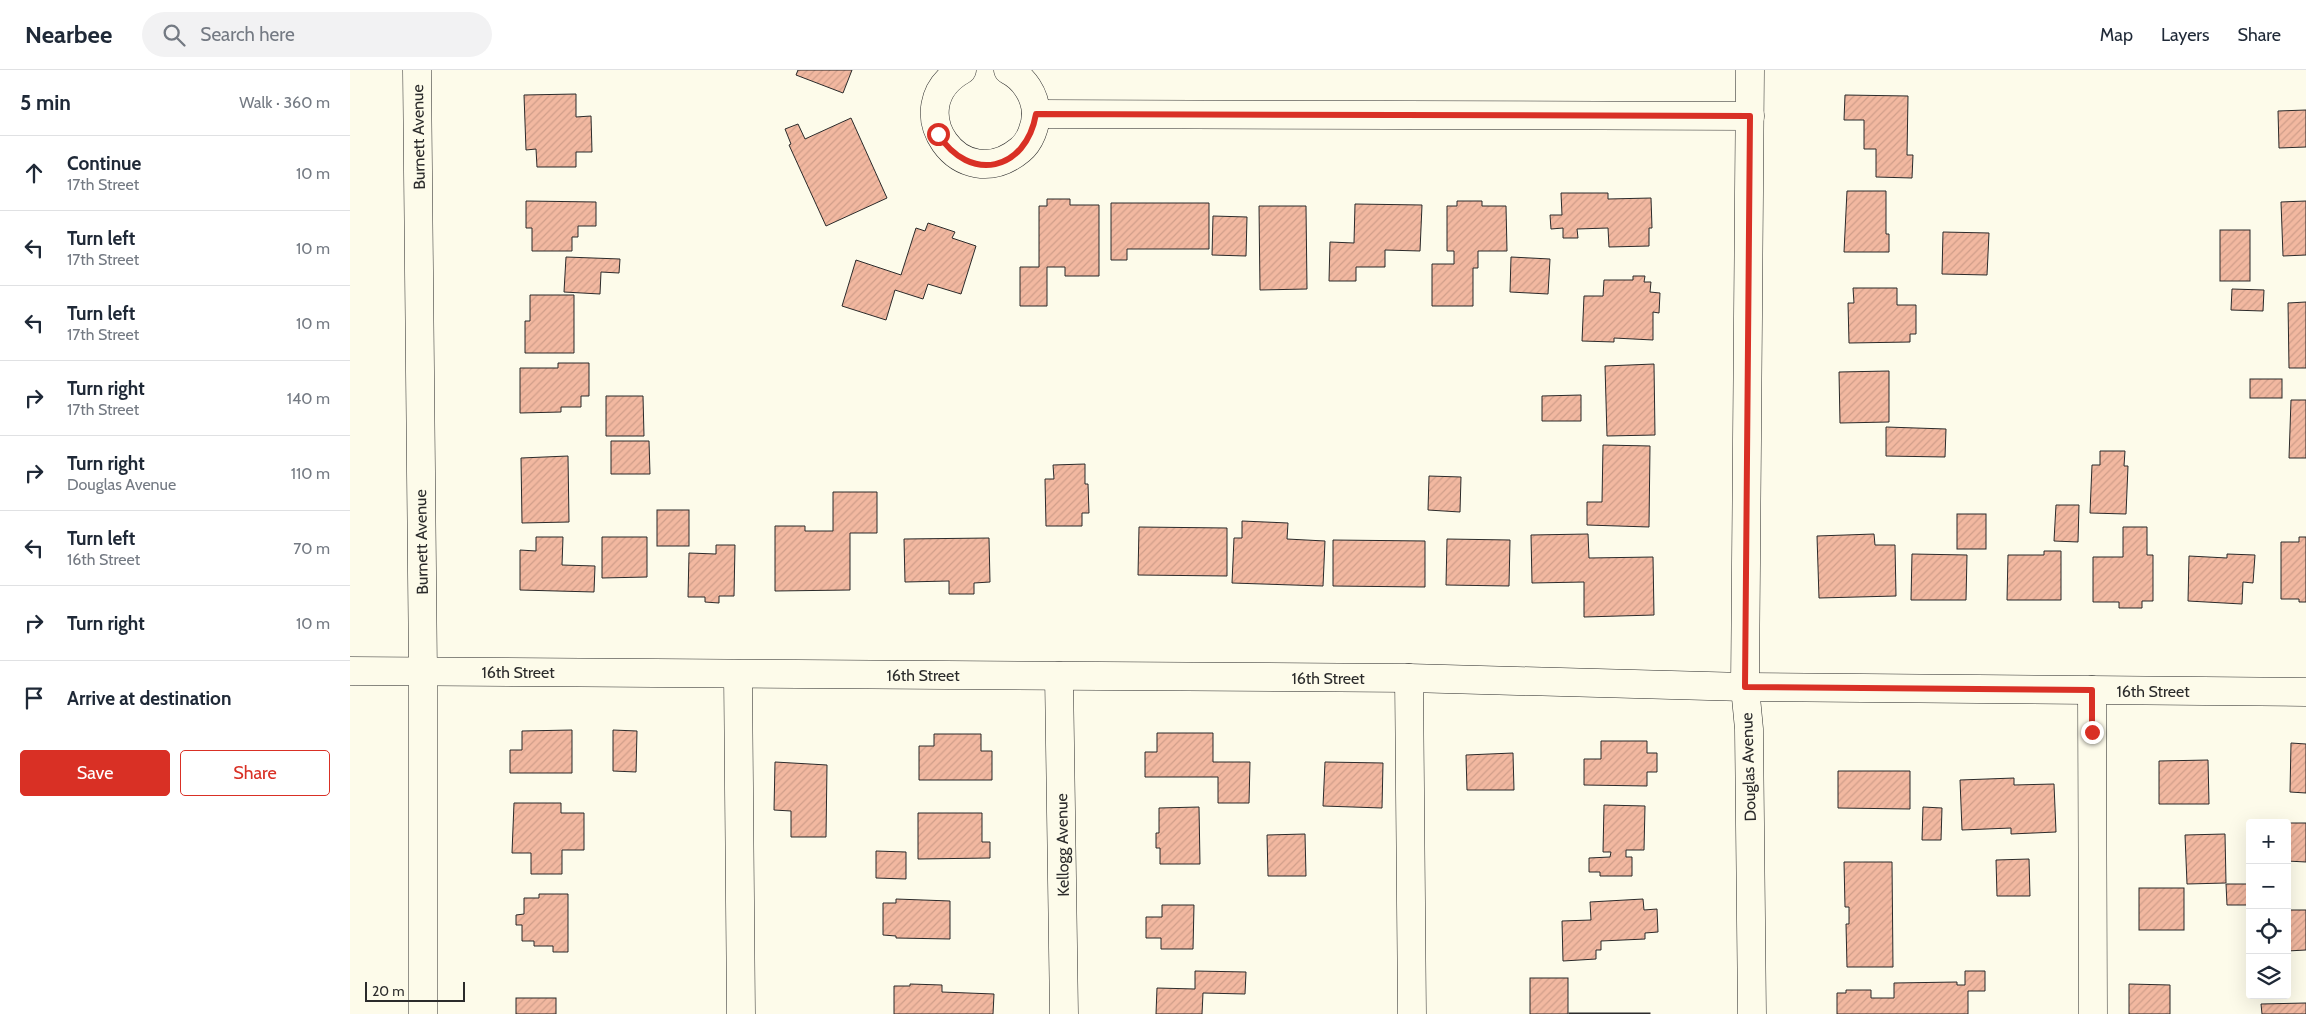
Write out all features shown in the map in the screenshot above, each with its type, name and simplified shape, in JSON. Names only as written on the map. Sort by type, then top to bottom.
[{"type":"street","name":"Burnett Avenue","points":[[417,70],[423,672],[422,1014]]},
{"type":"street","points":[[962,70],[944,85],[937,99],[935,116],[938,134],[948,148],[961,159],[978,164],[995,164],[1012,157],[1025,146],[1033,131],[1036,114],[1033,98],[1026,84],[1008,70]]},
{"type":"street","name":"Douglas Avenue","points":[[1750,70],[1745,687],[1749,730],[1752,1014]]},
{"type":"street","points":[[1036,114],[1750,116]]},
{"type":"street","name":"16th Street","points":[[350,671],[1409,678],[1745,687],[2306,692]]},
{"type":"street","points":[[738,674],[741,1014]]},
{"type":"street","name":"Kellogg Avenue","points":[[1059,676],[1064,1014]]},
{"type":"street","points":[[1409,678],[1412,1014]]},
{"type":"street","points":[[2092,690],[2093,1014]]},
{"type":"building","points":[[798,70],[852,70],[843,93],[796,75]]},
{"type":"building","points":[[576,94],[576,117],[591,116],[592,152],[576,152],[576,167],[537,167],[536,149],[526,150],[524,95]]},
{"type":"building","points":[[1845,95],[1908,96],[1907,155],[1913,155],[1912,178],[1876,177],[1876,149],[1864,149],[1864,120],[1844,120]]},
{"type":"building","points":[[2306,110],[2306,147],[2279,148],[2278,111]]},
{"type":"building","points":[[851,118],[887,198],[826,226],[789,145],[791,144],[785,129],[798,124],[805,139]]},
{"type":"building","points":[[1847,191],[1886,191],[1886,234],[1889,234],[1889,252],[1844,252]]},
{"type":"building","points":[[1561,193],[1608,193],[1608,199],[1651,198],[1652,228],[1649,228],[1649,246],[1609,247],[1608,228],[1577,229],[1578,238],[1563,238],[1563,228],[1551,229],[1550,215],[1562,215]]},
{"type":"building","points":[[1047,199],[1070,199],[1070,205],[1099,205],[1099,276],[1065,276],[1065,267],[1047,267],[1047,306],[1020,306],[1020,267],[1039,267],[1039,206],[1047,206]]},
{"type":"building","points":[[526,201],[596,202],[596,226],[578,226],[578,237],[572,237],[572,251],[532,251],[532,228],[526,228]]},
{"type":"building","points":[[1457,201],[1482,201],[1482,206],[1506,206],[1507,251],[1478,251],[1478,268],[1473,268],[1473,306],[1432,306],[1432,264],[1454,264],[1454,251],[1447,251],[1447,206],[1457,206]]},
{"type":"building","points":[[2306,201],[2306,255],[2283,256],[2281,202]]},
{"type":"building","points":[[1111,203],[1209,203],[1209,249],[1127,249],[1127,260],[1111,260]]},
{"type":"building","points":[[1355,204],[1422,205],[1420,251],[1385,250],[1385,267],[1356,267],[1356,281],[1329,281],[1330,242],[1354,243]]},
{"type":"building","points":[[1259,206],[1306,206],[1307,289],[1260,290]]},
{"type":"building","points":[[1213,216],[1247,217],[1246,256],[1212,255]]},
{"type":"building","points":[[928,223],[955,232],[952,238],[976,246],[961,294],[928,284],[923,299],[895,290],[886,320],[842,306],[856,260],[901,275],[916,228],[925,231]]},
{"type":"building","points":[[2220,230],[2250,230],[2250,281],[2220,281]]},
{"type":"building","points":[[1943,232],[1989,233],[1987,275],[1942,274]]},
{"type":"building","points":[[566,257],[620,259],[619,273],[601,272],[600,294],[564,292]]},
{"type":"building","points":[[1511,257],[1550,259],[1548,294],[1510,292]]},
{"type":"building","points":[[1633,276],[1645,276],[1644,282],[1651,282],[1650,292],[1660,293],[1659,313],[1653,312],[1653,340],[1614,338],[1614,342],[1582,341],[1584,296],[1603,296],[1604,280],[1633,280]]},
{"type":"building","points":[[1853,288],[1897,288],[1897,305],[1916,305],[1916,334],[1910,334],[1910,342],[1849,343],[1848,303],[1854,303]]},
{"type":"building","points":[[2232,289],[2264,290],[2263,311],[2231,310]]},
{"type":"building","points":[[530,295],[574,295],[574,353],[525,353],[525,321],[530,321]]},
{"type":"building","points":[[2306,302],[2306,368],[2289,368],[2288,303]]},
{"type":"building","points":[[558,363],[589,363],[589,396],[581,396],[581,407],[561,407],[561,412],[520,413],[520,368],[558,368]]},
{"type":"building","points":[[1654,364],[1655,435],[1607,436],[1605,366]]},
{"type":"building","points":[[1889,371],[1889,422],[1840,423],[1839,372]]},
{"type":"building","points":[[2250,379],[2282,379],[2282,398],[2250,398]]},
{"type":"building","points":[[1581,395],[1581,421],[1542,421],[1542,396]]},
{"type":"building","points":[[606,396],[643,396],[644,436],[606,436]]},
{"type":"building","points":[[2291,400],[2306,400],[2306,458],[2289,458]]},
{"type":"building","points":[[1886,427],[1946,429],[1945,457],[1886,456]]},
{"type":"building","points":[[611,441],[649,441],[650,474],[611,474]]},
{"type":"building","points":[[1603,445],[1650,446],[1649,527],[1587,525],[1587,502],[1602,502]]},
{"type":"building","points":[[2100,451],[2125,451],[2124,466],[2128,466],[2126,514],[2090,513],[2092,465],[2100,465]]},
{"type":"building","points":[[568,456],[569,522],[522,523],[521,458]]},
{"type":"building","points":[[1085,464],[1085,484],[1088,484],[1089,513],[1082,513],[1082,526],[1046,526],[1045,479],[1054,479],[1053,465]]},
{"type":"building","points":[[1429,476],[1461,477],[1460,512],[1428,510]]},
{"type":"building","points":[[833,492],[877,492],[877,533],[850,533],[850,590],[775,591],[775,526],[805,526],[805,531],[833,531]]},
{"type":"building","points":[[2056,505],[2079,505],[2078,542],[2054,541]]},
{"type":"building","points":[[657,510],[689,510],[689,546],[657,546]]},
{"type":"building","points":[[1957,514],[1986,514],[1986,549],[1957,549]]},
{"type":"building","points":[[1242,521],[1288,523],[1287,539],[1325,541],[1323,586],[1232,583],[1234,538],[1242,538]]},
{"type":"building","points":[[1139,527],[1227,528],[1227,576],[1138,575]]},
{"type":"building","points":[[2123,527],[2147,527],[2147,555],[2153,555],[2153,601],[2142,601],[2142,608],[2119,608],[2119,602],[2093,602],[2093,557],[2123,557]]},
{"type":"building","points":[[1588,534],[1589,558],[1653,557],[1654,615],[1584,617],[1584,582],[1532,583],[1531,535]]},
{"type":"building","points":[[1874,534],[1875,545],[1895,545],[1896,596],[1819,598],[1817,536]]},
{"type":"building","points":[[536,537],[563,537],[562,565],[595,566],[594,592],[520,590],[520,550],[536,551]]},
{"type":"building","points":[[602,537],[647,537],[647,577],[602,578]]},
{"type":"building","points":[[2299,537],[2306,537],[2306,602],[2299,602],[2299,599],[2281,599],[2281,542],[2299,542]]},
{"type":"building","points":[[989,538],[990,582],[974,583],[974,594],[949,594],[949,581],[905,582],[904,539]]},
{"type":"building","points":[[1447,539],[1510,540],[1509,586],[1446,585]]},
{"type":"building","points":[[1333,540],[1425,541],[1425,587],[1333,586]]},
{"type":"building","points":[[716,545],[735,545],[734,596],[719,596],[719,603],[705,602],[705,597],[688,597],[689,553],[716,554]]},
{"type":"building","points":[[2044,551],[2061,551],[2061,600],[2007,600],[2008,555],[2044,555]]},
{"type":"building","points":[[1912,554],[1967,555],[1966,600],[1911,600]]},
{"type":"building","points":[[2227,554],[2255,555],[2253,583],[2243,582],[2242,604],[2188,601],[2189,556],[2227,558]]},
{"type":"building","points":[[572,730],[572,773],[510,773],[510,750],[522,750],[522,731]]},
{"type":"building","points":[[613,730],[637,731],[636,772],[613,771]]},
{"type":"building","points":[[1157,733],[1213,733],[1213,762],[1250,762],[1249,803],[1218,803],[1218,777],[1145,777],[1145,752],[1157,752]]},
{"type":"building","points":[[934,734],[981,734],[981,751],[992,751],[992,780],[919,780],[919,746],[934,746]]},
{"type":"building","points":[[1601,741],[1647,741],[1647,753],[1657,753],[1657,772],[1647,772],[1647,786],[1584,785],[1584,759],[1601,759]]},
{"type":"building","points":[[2291,743],[2306,744],[2306,793],[2290,792]]},
{"type":"building","points":[[1513,753],[1514,790],[1467,790],[1466,755]]},
{"type":"building","points":[[2208,760],[2209,804],[2159,804],[2159,761]]},
{"type":"building","points":[[775,762],[827,765],[826,837],[791,837],[791,811],[774,810]]},
{"type":"building","points":[[1325,762],[1383,763],[1382,808],[1323,806]]},
{"type":"building","points":[[1838,771],[1910,771],[1910,809],[1838,808]]},
{"type":"building","points":[[2014,778],[2014,785],[2054,784],[2056,832],[2011,834],[2011,828],[1962,830],[1960,780]]},
{"type":"building","points":[[514,803],[561,803],[561,813],[584,813],[584,850],[562,850],[562,874],[531,874],[531,853],[512,853]]},
{"type":"building","points":[[1604,805],[1645,806],[1644,850],[1626,850],[1626,857],[1632,857],[1632,876],[1600,876],[1600,872],[1589,872],[1589,858],[1610,857],[1611,852],[1603,852]]},
{"type":"building","points":[[1199,807],[1200,864],[1160,864],[1160,848],[1156,848],[1156,833],[1159,833],[1159,808]]},
{"type":"building","points":[[1923,807],[1942,808],[1941,840],[1922,840]]},
{"type":"building","points":[[918,813],[982,813],[982,842],[990,842],[990,858],[918,859]]},
{"type":"building","points":[[2291,823],[2306,823],[2306,862],[2291,861]]},
{"type":"building","points":[[1305,834],[1306,876],[1268,876],[1267,835]]},
{"type":"building","points":[[2225,834],[2226,883],[2187,884],[2185,835]]},
{"type":"building","points":[[876,851],[906,852],[906,879],[876,878]]},
{"type":"building","points":[[2029,859],[2030,896],[1997,896],[1996,860]]},
{"type":"building","points":[[1844,862],[1892,862],[1893,967],[1847,967],[1846,924],[1849,924],[1849,907],[1845,907]]},
{"type":"building","points":[[2226,884],[2246,884],[2246,905],[2227,905]]},
{"type":"building","points":[[2139,888],[2184,888],[2184,930],[2139,930]]},
{"type":"building","points":[[539,894],[568,894],[568,952],[553,952],[553,946],[534,946],[534,941],[522,941],[522,925],[516,925],[516,915],[524,914],[524,898],[539,898]]},
{"type":"building","points":[[896,899],[950,901],[950,939],[896,938],[896,936],[883,935],[883,903],[896,903]]},
{"type":"building","points":[[1643,899],[1644,910],[1657,909],[1658,932],[1645,933],[1645,939],[1601,941],[1601,950],[1596,950],[1596,959],[1563,961],[1562,921],[1591,920],[1590,902]]},
{"type":"building","points":[[1162,905],[1194,905],[1193,949],[1161,949],[1161,938],[1146,938],[1146,917],[1162,917]]},
{"type":"building","points":[[2291,910],[2306,910],[2306,950],[2291,951]]},
{"type":"building","points":[[1195,971],[1246,972],[1245,994],[1203,993],[1202,1014],[1156,1014],[1157,988],[1195,989]]},
{"type":"building","points":[[1965,971],[1985,971],[1985,991],[1968,991],[1968,1014],[1837,1014],[1837,993],[1846,993],[1846,990],[1871,990],[1871,998],[1894,998],[1894,983],[1957,982],[1957,985],[1965,985]]},
{"type":"building","points":[[1530,978],[1568,978],[1568,1014],[1530,1014]]},
{"type":"building","points":[[910,984],[942,985],[942,992],[994,994],[993,1014],[894,1014],[894,986],[910,986]]},
{"type":"building","points":[[2129,984],[2170,985],[2170,1014],[2129,1014]]},
{"type":"building","points":[[516,998],[556,998],[556,1014],[516,1014]]},
{"type":"building","points":[[2306,1003],[2306,1014],[2262,1014],[2261,1004]]},
{"type":"building","points":[[1650,1013],[1650,1014],[1569,1014]]},
{"type":"route","points":[[938,134],[948,148],[961,159],[978,164],[995,164],[1012,157],[1025,146],[1033,131],[1036,114],[1750,116],[1745,687],[2092,690],[2092,732]]}]
